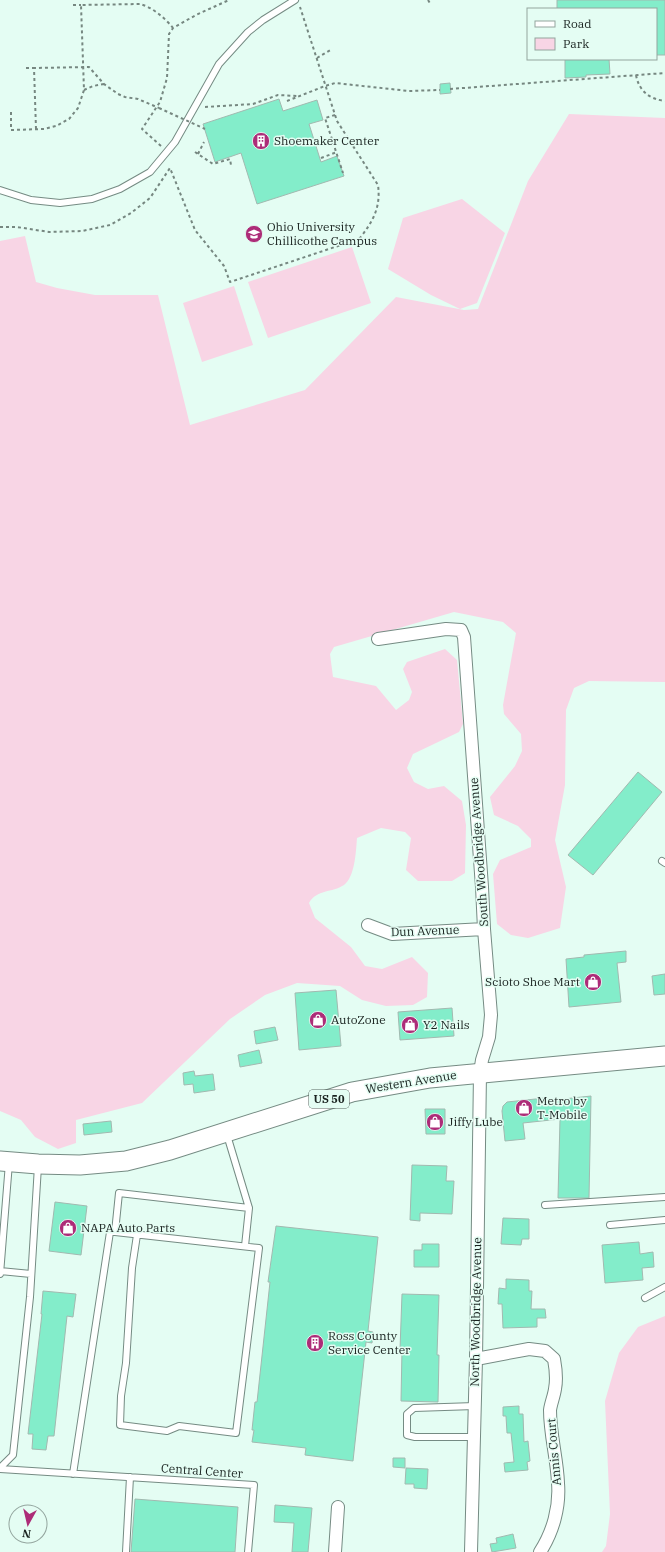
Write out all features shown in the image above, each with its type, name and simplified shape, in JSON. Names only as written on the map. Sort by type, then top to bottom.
[{"type":"main road","name":"Western Avenue","points":[[5,1161],[38,1164],[80,1165],[126,1161],[170,1150],[352,1092],[430,1078],[665,1056]]},
{"type":"street","name":"South Woodbridge Avenue","points":[[378,639],[446,629],[461,630],[464,637],[491,1015],[489,1037],[480,1073]]},
{"type":"street","name":"Dun Avenue","points":[[368,925],[392,934],[484,929]]},
{"type":"street","name":"North Woodbridge Avenue","points":[[471,1552],[476,1359],[480,1073]]},
{"type":"street","name":"Annis Court","points":[[476,1359],[529,1349],[545,1351],[554,1359],[557,1372],[550,1408],[550,1421],[558,1483],[556,1516],[546,1543],[540,1552]]},
{"type":"street","points":[[335,1552],[338,1507]]},
{"type":"lane","points":[[0,190],[31,200],[60,203],[92,199],[120,189],[150,172],[175,142],[219,64],[248,32],[263,20],[295,0]]},
{"type":"lane","points":[[226,1132],[249,1208],[245,1246]]},
{"type":"lane","points":[[5,1161],[0,1272],[31,1274]]},
{"type":"lane","points":[[0,1468],[13,1455],[31,1274],[38,1164]]},
{"type":"lane","points":[[115,1232],[120,1193],[249,1208]]},
{"type":"lane","points":[[545,1205],[665,1197]]},
{"type":"lane","points":[[610,1225],[665,1220]]},
{"type":"lane","points":[[73,1474],[110,1232],[115,1232],[259,1248],[236,1433],[179,1426],[167,1431],[120,1425],[126,1363],[132,1268],[138,1235]]},
{"type":"lane","points":[[645,1298],[665,1286]]},
{"type":"lane","points":[[473,1437],[415,1437],[407,1435],[406,1422],[407,1414],[414,1408],[475,1406]]},
{"type":"lane","name":"Central Center","points":[[0,1468],[254,1486],[248,1552]]},
{"type":"lane","points":[[126,1552],[130,1477]]},
{"type":"path","points":[[158,144],[142,129],[158,107],[166,78],[169,34],[173,28],[196,15],[229,0]]},
{"type":"path","points":[[428,0],[431,5]]},
{"type":"path","points":[[74,5],[145,5],[163,18],[173,28]]},
{"type":"path","points":[[11,112],[11,130],[36,129],[56,126],[69,118],[78,108],[84,90],[81,5]]},
{"type":"path","points":[[170,164],[170,168],[195,230],[224,266],[230,282],[359,239],[369,227],[377,210],[379,196],[378,185],[337,121],[300,7]]},
{"type":"path","points":[[317,58],[332,49]]},
{"type":"path","points":[[26,68],[89,67],[104,84],[118,94],[125,97],[138,99],[158,107],[204,129]]},
{"type":"path","points":[[34,68],[36,129]]},
{"type":"path","points":[[450,89],[665,72]]},
{"type":"path","points":[[636,75],[640,88],[646,95],[657,100],[665,101]]},
{"type":"path","points":[[287,101],[335,83],[409,91],[440,90]]},
{"type":"path","points":[[84,90],[93,86],[104,84]]},
{"type":"path","points":[[204,107],[253,104],[278,95],[298,96]]},
{"type":"path","points":[[335,115],[326,118],[343,173]]},
{"type":"path","points":[[204,142],[196,153],[213,164],[230,159],[231,166]]},
{"type":"path","points":[[321,158],[337,152]]},
{"type":"path","points":[[0,227],[17,227],[48,232],[75,231],[110,225],[131,213],[150,198],[170,168]]},
{"type":"green space","points":[[569,114],[665,118],[665,682],[589,681],[574,688],[566,710],[565,785],[555,840],[566,887],[560,928],[528,938],[511,935],[497,924],[493,874],[500,860],[531,847],[531,839],[518,826],[494,815],[490,797],[515,766],[522,751],[521,734],[504,714],[503,705],[516,633],[503,622],[454,612],[334,647],[330,654],[333,677],[376,686],[396,710],[409,700],[412,692],[403,669],[407,662],[445,649],[457,660],[463,724],[459,732],[413,754],[407,768],[414,782],[428,789],[444,786],[462,801],[466,825],[465,873],[452,881],[418,881],[406,870],[411,838],[405,832],[381,828],[357,838],[353,870],[348,881],[344,885],[316,895],[309,903],[315,918],[351,947],[365,966],[382,969],[412,957],[428,973],[427,997],[413,1005],[386,1006],[362,1000],[340,986],[297,983],[265,995],[230,1019],[142,1103],[76,1120],[76,1143],[58,1149],[35,1137],[21,1120],[0,1111],[0,241],[25,236],[36,282],[57,288],[95,295],[158,295],[190,425],[305,390],[396,297],[464,310],[478,309],[528,181]]},
{"type":"green space","points":[[462,199],[505,233],[477,303],[460,309],[431,295],[388,269],[403,218]]},
{"type":"green space","points":[[352,247],[371,303],[268,338],[248,282]]},
{"type":"green space","points":[[234,286],[253,345],[202,362],[183,303]]},
{"type":"green space","points":[[665,1316],[665,1552],[602,1552],[606,1546],[610,1514],[605,1401],[619,1353],[638,1327]]},
{"type":"building","points":[[557,0],[665,0],[665,55],[657,55],[657,8],[557,8]]},
{"type":"building","points":[[565,60],[609,60],[610,74],[565,78]]},
{"type":"building","points":[[450,83],[451,93],[440,94],[440,84]]},
{"type":"building","name":"Shoemaker Center","points":[[279,99],[283,111],[317,100],[323,120],[309,124],[321,162],[337,156],[344,176],[257,204],[241,153],[215,162],[203,124]]},
{"type":"building","points":[[638,772],[662,792],[593,875],[568,855]]},
{"type":"building","name":"Scioto Shoe Mart","points":[[626,951],[626,962],[617,963],[621,1002],[569,1007],[566,959],[584,957],[584,955]]},
{"type":"building","points":[[665,974],[665,994],[654,995],[652,976]]},
{"type":"building","name":"AutoZone","points":[[336,990],[341,1046],[299,1050],[295,993]]},
{"type":"building","points":[[452,1008],[454,1036],[400,1040],[398,1012]]},
{"type":"building","points":[[275,1027],[278,1040],[256,1044],[254,1031]]},
{"type":"building","points":[[259,1050],[262,1063],[240,1067],[238,1055]]},
{"type":"building","points":[[194,1071],[195,1076],[213,1074],[215,1090],[194,1093],[193,1084],[184,1085],[183,1073]]},
{"type":"building","points":[[591,1096],[589,1198],[558,1198],[560,1119],[523,1123],[525,1139],[505,1141],[502,1111],[503,1106],[507,1102],[545,1098],[545,1101]]},
{"type":"building","name":"Jiffy Lube","points":[[425,1109],[445,1109],[445,1134],[426,1134]]},
{"type":"building","points":[[111,1121],[112,1132],[84,1135],[83,1124]]},
{"type":"building","points":[[412,1165],[447,1166],[446,1181],[454,1181],[452,1214],[420,1213],[420,1221],[410,1220]]},
{"type":"building","name":"NAPA Auto Parts","points":[[55,1202],[87,1206],[81,1255],[49,1251]]},
{"type":"building","points":[[503,1218],[529,1219],[529,1239],[522,1239],[521,1245],[501,1244]]},
{"type":"building","name":"Ross County Service Center","points":[[276,1226],[378,1237],[368,1331],[373,1332],[372,1343],[366,1342],[353,1461],[305,1455],[306,1448],[252,1442],[255,1402],[257,1402],[270,1282],[268,1282]]},
{"type":"building","points":[[639,1242],[640,1254],[653,1252],[654,1267],[642,1268],[643,1280],[605,1283],[602,1245]]},
{"type":"building","points":[[422,1244],[439,1244],[439,1267],[414,1267],[414,1250],[422,1250]]},
{"type":"building","points":[[506,1279],[529,1280],[529,1291],[532,1291],[531,1309],[545,1309],[546,1318],[537,1318],[537,1327],[503,1328],[502,1304],[498,1304],[499,1288],[506,1289]]},
{"type":"building","points":[[43,1291],[76,1294],[73,1317],[67,1316],[54,1436],[48,1436],[46,1450],[32,1449],[33,1434],[28,1434],[42,1314]]},
{"type":"building","points":[[402,1294],[439,1295],[437,1355],[439,1355],[438,1402],[401,1401],[402,1349],[400,1349]]},
{"type":"building","points":[[519,1406],[519,1414],[523,1414],[524,1442],[528,1441],[530,1461],[527,1462],[528,1470],[505,1472],[504,1463],[514,1462],[511,1433],[507,1433],[506,1416],[503,1416],[503,1407]]},
{"type":"building","points":[[393,1458],[405,1458],[405,1468],[393,1467]]},
{"type":"building","points":[[406,1468],[428,1469],[427,1489],[414,1488],[414,1484],[405,1484]]},
{"type":"building","points":[[135,1499],[238,1507],[235,1552],[131,1552]]},
{"type":"building","points":[[275,1505],[312,1508],[308,1552],[292,1552],[294,1523],[274,1522]]},
{"type":"building","points":[[513,1534],[516,1548],[492,1552],[490,1544],[497,1543],[496,1538]]},
{"type":"place","name":"Shoemaker Center","points":[[261,141]]},
{"type":"place","name":"Ohio University Chillicothe Campus","points":[[254,234]]},
{"type":"place","name":"Scioto Shoe Mart","points":[[593,982]]},
{"type":"place","name":"AutoZone","points":[[318,1020]]},
{"type":"place","name":"Y2 Nails","points":[[410,1025]]},
{"type":"place","name":"Metro by T-Mobile","points":[[524,1108]]},
{"type":"place","name":"Jiffy Lube","points":[[435,1122]]},
{"type":"place","name":"NAPA Auto Parts","points":[[68,1228]]},
{"type":"place","name":"Ross County Service Center","points":[[315,1343]]}]
